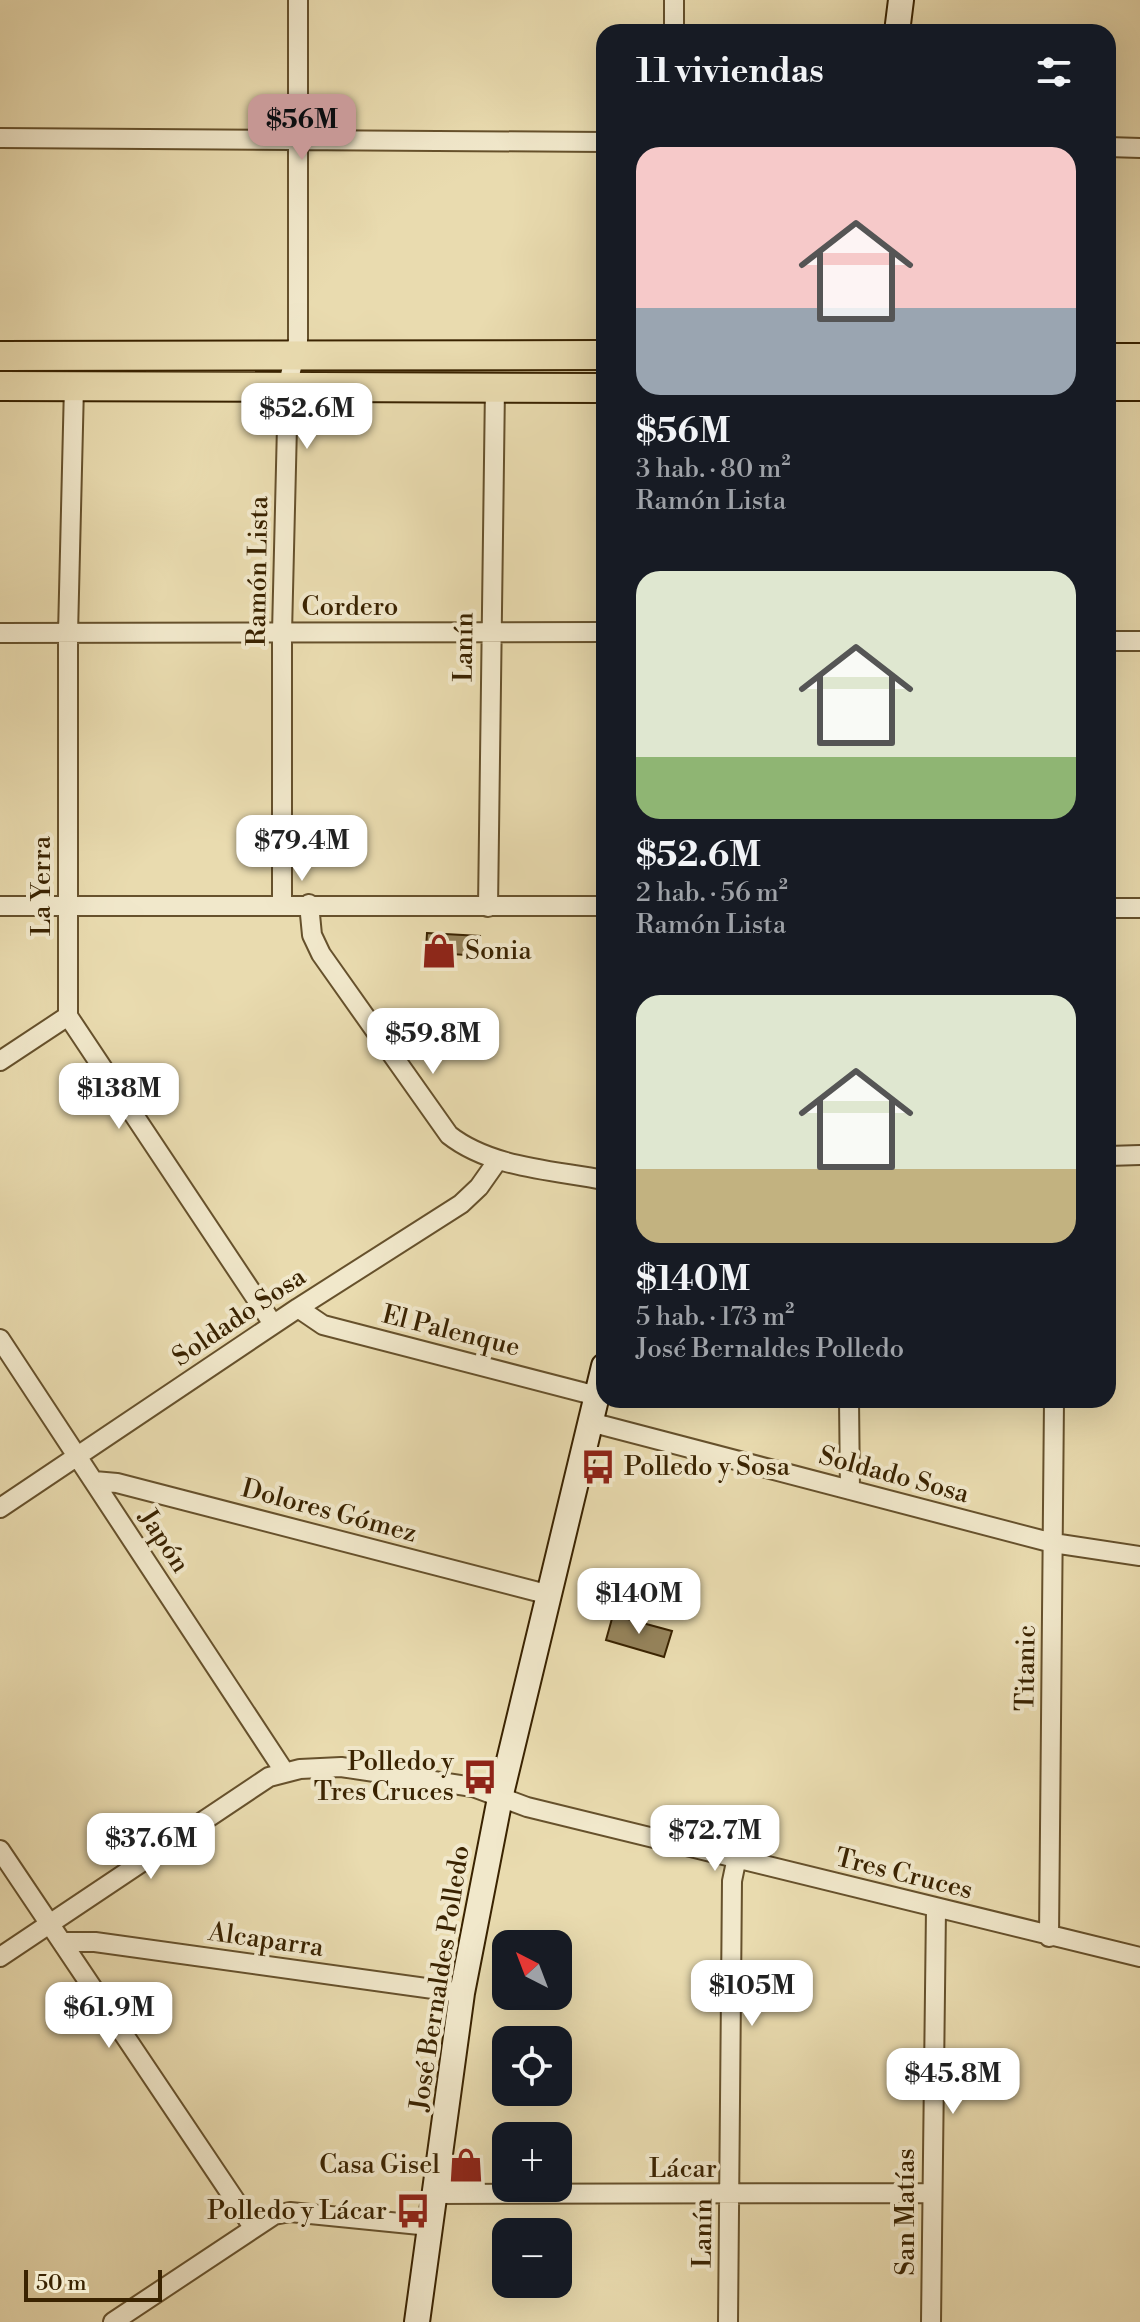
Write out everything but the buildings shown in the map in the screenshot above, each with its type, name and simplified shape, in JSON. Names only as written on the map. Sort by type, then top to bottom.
[{"type":"main road","points":[[898,24],[901,0]]},
{"type":"main road","points":[[0,356],[596,355]]},
{"type":"main road","points":[[1116,358],[1140,358]]},
{"type":"main road","points":[[0,386],[288,384],[596,388]]},
{"type":"main road","points":[[1116,386],[1140,386]]},
{"type":"main road","name":"José Bernaldes Polledo","points":[[417,2322],[462,1993],[500,1798],[596,1400]]},
{"type":"street","name":"Ramón Lista","points":[[282,904],[282,633],[288,384],[297,355],[298,0]]},
{"type":"street","points":[[674,0],[674,24]]},
{"type":"street","points":[[0,138],[596,142]]},
{"type":"street","points":[[1116,147],[1140,148]]},
{"type":"street","name":"La Yerra","points":[[68,1016],[68,634],[74,386]]},
{"type":"street","name":"Lanín","points":[[488,907],[495,387]]},
{"type":"street","name":"Cordero","points":[[0,633],[596,632]]},
{"type":"street","points":[[1116,641],[1140,641]]},
{"type":"street","points":[[309,904],[312,935],[321,954],[449,1135],[466,1149],[498,1160],[596,1178]]},
{"type":"street","points":[[0,906],[596,906]]},
{"type":"street","points":[[1116,908],[1140,908]]},
{"type":"street","points":[[0,1061],[68,1016],[273,1324]]},
{"type":"street","points":[[1116,1156],[1140,1155]]},
{"type":"street","name":"Soldado Sosa","points":[[0,1508],[273,1324],[461,1204],[479,1187],[498,1160]]},
{"type":"street","name":"El Palenque","points":[[298,1308],[323,1325],[596,1396]]},
{"type":"street","name":"Japón","points":[[0,1339],[284,1771]]},
{"type":"street","points":[[849,1408],[850,1490]]},
{"type":"street","name":"Titanic","points":[[1049,1937],[1054,1408]]},
{"type":"street","name":"Soldado Sosa","points":[[590,1422],[1053,1543],[1140,1556]]},
{"type":"street","name":"Dolores Gómez","points":[[94,1481],[117,1483],[550,1595]]},
{"type":"street","name":"Tres Cruces","points":[[0,1957],[269,1777],[284,1771],[341,1767],[459,1784],[500,1798],[936,1909],[1140,1957]]},
{"type":"street","points":[[0,1850],[253,2227]]},
{"type":"street","name":"Lanín","points":[[728,2322],[732,1881],[737,1857]]},
{"type":"street","name":"San Matías","points":[[931,2322],[936,1909]]},
{"type":"street","name":"Alcaparra","points":[[62,1942],[95,1942],[462,1993]]},
{"type":"street","name":"Lácar","points":[[434,2194],[932,2193]]},
{"type":"street","points":[[113,2322],[274,2215],[290,2212],[430,2226]]},
{"type":"place","name":"Sonia","points":[[439,951]]},
{"type":"place","name":"Polledo y Sosa","points":[[598,1467]]},
{"type":"place","name":"Polledo y Tres Cruces","points":[[480,1777]]},
{"type":"place","name":"Casa Gisel","points":[[466,2165]]},
{"type":"place","name":"Polledo y Lácar","points":[[413,2211]]}]
